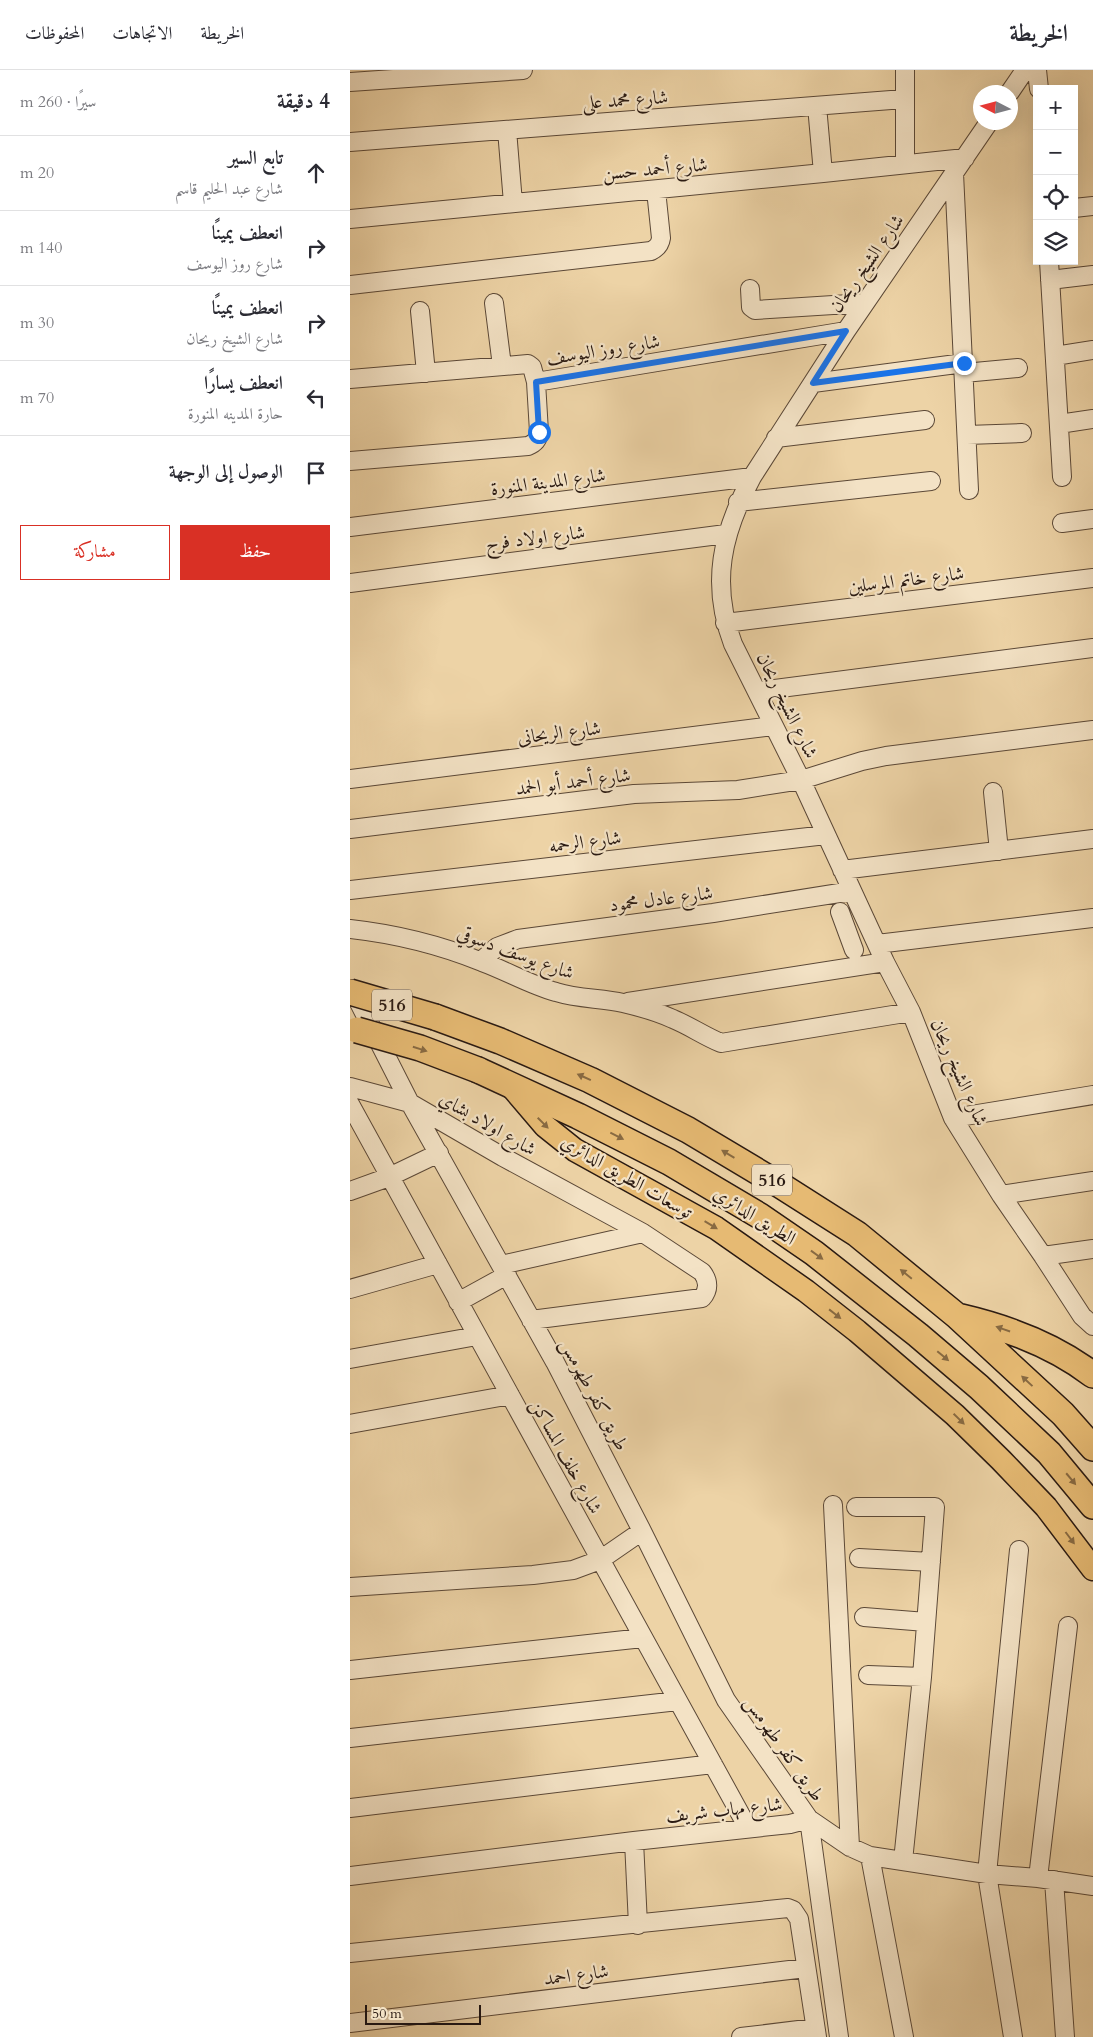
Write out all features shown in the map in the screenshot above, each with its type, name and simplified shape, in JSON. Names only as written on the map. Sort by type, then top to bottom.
[{"type":"highway","name":"الطريق الدائري","points":[[350,992],[434,1017],[500,1041],[590,1080],[688,1130],[780,1185],[857,1234],[957,1316],[1063,1414],[1093,1448]]},
{"type":"highway","name":"الطريق الدائري","points":[[353,1029],[420,1048],[478,1070],[578,1116],[669,1162],[760,1216],[814,1253],[918,1335],[979,1387],[1049,1453],[1093,1506]]},
{"type":"highway","points":[[957,1316],[1004,1328],[1026,1337],[1070,1359],[1093,1375]]},
{"type":"main road","name":"توسعات الطريق الدائري","points":[[511,1086],[545,1126],[575,1150],[674,1203],[716,1228],[828,1308],[907,1372],[975,1434],[1046,1507],[1093,1569]]},
{"type":"street","points":[[350,82],[523,70]]},
{"type":"street","points":[[905,70],[905,164]]},
{"type":"street","points":[[1015,85],[1025,70]]},
{"type":"street","points":[[1037,70],[1039,85]]},
{"type":"street","name":"شارع محمد على","points":[[350,142],[904,99]]},
{"type":"street","points":[[817,106],[823,174]]},
{"type":"street","points":[[507,130],[513,203]]},
{"type":"street","name":"شارع الشيخ ريحان","points":[[984,130],[846,331],[752,477],[738,502],[726,534],[722,564],[722,594],[725,623],[733,644],[758,691],[885,962],[911,1012],[953,1118],[1000,1195],[1090,1319]]},
{"type":"street","name":"شارع أحمد حسن","points":[[350,219],[823,174],[965,158]]},
{"type":"street","points":[[954,173],[969,490]]},
{"type":"street","points":[[350,285],[650,251],[656,249],[660,244],[661,238],[656,190]]},
{"type":"street","points":[[1078,208],[1093,206]]},
{"type":"street","points":[[1049,265],[1062,477]]},
{"type":"street","points":[[1050,280],[1093,275]]},
{"type":"street","points":[[750,289],[751,307],[755,310],[865,303]]},
{"type":"street","points":[[494,303],[502,366]]},
{"type":"street","points":[[420,311],[426,372]]},
{"type":"street","name":"شارع روز اليوسف","points":[[350,379],[528,364],[532,367],[536,382],[846,331]]},
{"type":"street","points":[[1055,356],[1093,350]]},
{"type":"street","points":[[813,383],[964,368],[1018,368]]},
{"type":"street","points":[[350,461],[534,444],[538,439],[539,432],[536,382]]},
{"type":"street","points":[[1059,424],[1093,419]]},
{"type":"street","points":[[776,438],[925,420]]},
{"type":"street","points":[[967,435],[1022,432]]},
{"type":"street","name":"شارع المدينة المنورة","points":[[350,527],[752,477]]},
{"type":"street","points":[[738,502],[931,481]]},
{"type":"street","points":[[1062,523],[1093,519]]},
{"type":"street","name":"شارع اولاد فرج","points":[[350,583],[726,534]]},
{"type":"street","name":"شارع خاتم المرسلين","points":[[725,623],[1093,578]]},
{"type":"street","points":[[758,691],[1093,648]]},
{"type":"street","name":"شارع الريحانى","points":[[350,780],[773,726]]},
{"type":"street","name":"شارع أحمد أبو الحمد","points":[[350,829],[634,794],[722,791],[801,780],[862,761],[886,756],[1093,730]]},
{"type":"street","points":[[993,792],[999,851]]},
{"type":"street","name":"شارع الرحمه","points":[[350,890],[826,835]]},
{"type":"street","points":[[842,870],[1093,839]]},
{"type":"street","name":"شارع عادل محمود","points":[[481,961],[498,947],[518,939],[712,913],[852,891]]},
{"type":"street","points":[[840,912],[852,945],[874,938],[1093,918]]},
{"type":"street","name":"شارع يوسف دسوقي","points":[[350,929],[423,942],[481,961],[556,992],[622,1003],[673,1019],[721,1043],[911,1012]]},
{"type":"street","points":[[622,1003],[885,962]]},
{"type":"street","name":"طريق كفر طهرمس","points":[[350,984],[410,1103],[504,1270],[642,1531],[726,1700],[809,1819]]},
{"type":"street","name":"شارع اولاد بشاي","points":[[350,1087],[410,1103],[503,1157],[643,1233],[702,1272],[707,1286],[702,1298],[531,1320]]},
{"type":"street","points":[[953,1118],[1093,1095]]},
{"type":"street","name":"شارع خلف المساكن","points":[[350,1106],[748,1828]]},
{"type":"street","points":[[350,1192],[389,1177],[439,1153]]},
{"type":"street","points":[[1000,1195],[1093,1181]]},
{"type":"street","points":[[458,1302],[504,1270],[643,1233]]},
{"type":"street","points":[[1044,1256],[1093,1249]]},
{"type":"street","points":[[350,1289],[438,1264]]},
{"type":"street","points":[[350,1359],[477,1336]]},
{"type":"street","points":[[350,1424],[510,1395]]},
{"type":"street","points":[[833,1505],[850,1847]]},
{"type":"street","points":[[856,1507],[935,1507],[922,1677],[903,1861]]},
{"type":"street","points":[[350,1587],[573,1570],[600,1560],[642,1531]]},
{"type":"street","points":[[1013,2037],[987,1874],[1020,1550]]},
{"type":"street","points":[[859,1558],[930,1562]]},
{"type":"street","points":[[864,1617],[926,1622]]},
{"type":"street","points":[[1066,2037],[1046,1879],[1068,1626]]},
{"type":"street","points":[[350,1670],[643,1638]]},
{"type":"street","points":[[868,1675],[922,1677]]},
{"type":"street","points":[[350,1738],[678,1701]]},
{"type":"street","points":[[350,1808],[713,1764]]},
{"type":"street","points":[[809,1819],[839,2037]]},
{"type":"street","name":"شارع مهاب شريف","points":[[350,1876],[790,1824],[809,1819],[850,1847],[870,1856],[987,1874],[1046,1879],[1093,1886]]},
{"type":"street","points":[[634,1841],[638,1924]]},
{"type":"street","points":[[870,1856],[904,2037]]},
{"type":"street","points":[[350,1953],[788,1908],[793,1910],[799,1919],[816,2033],[741,2037]]},
{"type":"street","name":"شارع احمد","points":[[350,2023],[806,1968]]},
{"type":"route","points":[[539,432],[536,382],[846,331],[813,383],[964,363]]}]
